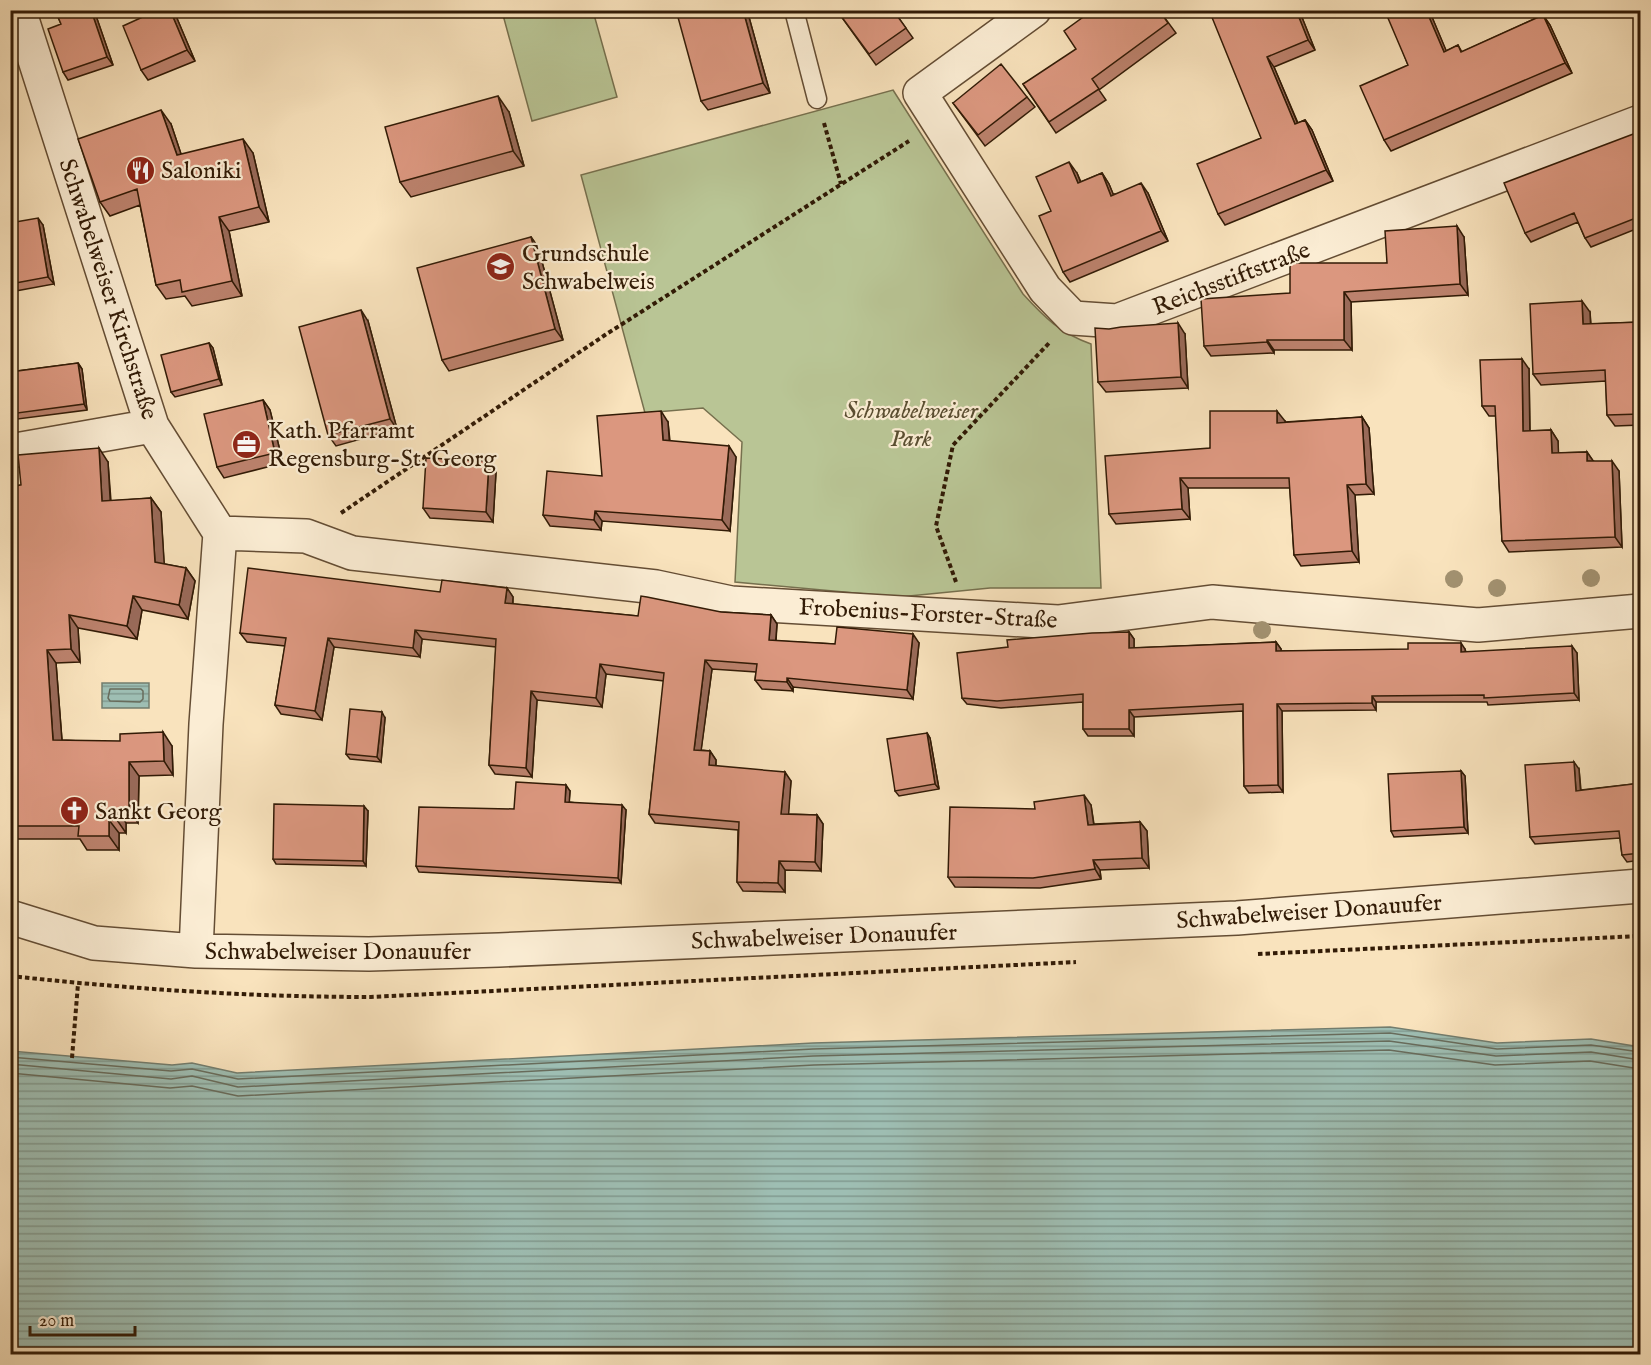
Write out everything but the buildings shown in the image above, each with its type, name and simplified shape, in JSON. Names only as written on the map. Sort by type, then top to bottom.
[{"type":"street","name":"Schwabelweiser Kirchstraße","points":[[19,10],[152,426],[220,533]]},
{"type":"street","points":[[1034,10],[920,93],[1045,289],[1073,318]]},
{"type":"street","name":"Reichsstiftstraße","points":[[1073,318],[1117,321],[1641,122]]},
{"type":"street","points":[[10,451],[152,426]]},
{"type":"street","points":[[196,951],[206,724],[220,533]]},
{"type":"street","name":"Frobenius-Forster-Straße","points":[[220,533],[306,536],[352,553],[657,587],[731,603],[1058,622],[1212,602],[1478,625],[1641,611]]},
{"type":"street","name":"Schwabelweiser Donauufer","points":[[10,917],[94,943],[196,951],[369,954],[1237,918],[1641,886]]},
{"type":"lane","points":[[794,10],[817,99]]},
{"type":"path","points":[[817,99],[842,184]]},
{"type":"path","points":[[306,536],[605,335],[938,123]]},
{"type":"path","points":[[968,616],[936,526],[953,445],[1073,318]]},
{"type":"path","points":[[1249,954],[1641,936]]},
{"type":"path","points":[[10,976],[258,996],[371,997],[1083,962]]},
{"type":"path","points":[[72,1058],[78,983]]},
{"type":"green space","points":[[519,10],[593,11],[617,97],[532,121],[503,15]]},
{"type":"green space","name":"Schwabelweiser Park","points":[[893,90],[1023,294],[1054,324],[1070,335],[1091,344],[1101,588],[990,588],[899,597],[735,582],[742,442],[703,408],[645,413],[581,175]]},
{"type":"water","points":[[102,683],[149,683],[149,708],[102,708]]},
{"type":"water","points":[[1390,1027],[1497,1043],[1591,1039],[1640,1047],[1640,1354],[11,1354],[11,1051],[172,1065],[192,1063],[237,1073],[813,1043]]},
{"type":"place","name":"Saloniki","points":[[140,170]]},
{"type":"place","name":"Grundschule Schwabelweis","points":[[501,267]]},
{"type":"place","name":"Kath. Pfarramt Regensburg-St. Georg","points":[[247,444]]},
{"type":"place","name":"Sankt Georg","points":[[74,811]]}]
